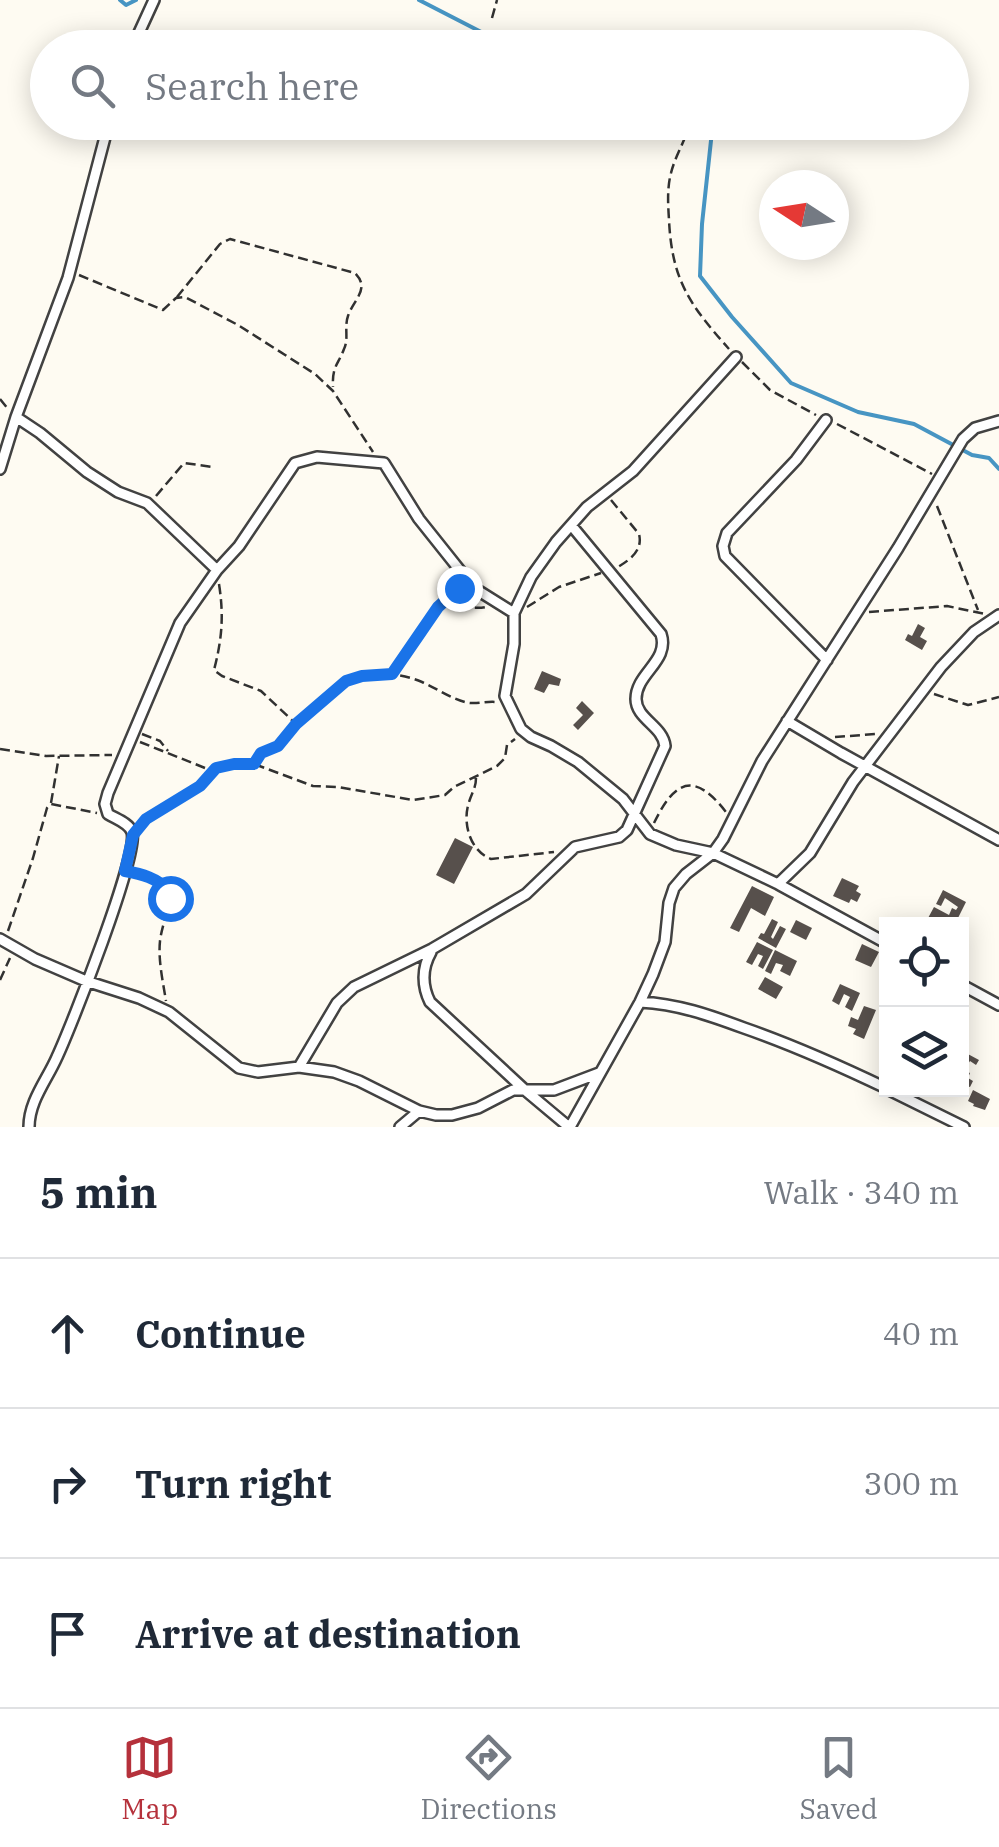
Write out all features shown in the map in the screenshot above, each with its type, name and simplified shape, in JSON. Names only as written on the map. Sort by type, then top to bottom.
[{"type":"street","points":[[140,30],[154,0]]},
{"type":"street","points":[[0,469],[68,278],[104,140]]},
{"type":"street","points":[[736,357],[633,471],[587,507],[542,560],[514,615],[514,644],[505,690],[508,705],[521,729],[578,762],[624,799],[650,834],[676,845],[713,853],[879,939]]},
{"type":"street","points":[[16,417],[87,472],[118,492],[147,503],[217,570]]},
{"type":"street","points":[[826,420],[796,460],[738,519],[723,546],[726,556],[827,660]]},
{"type":"street","points":[[432,950],[424,971],[430,1002],[569,1127],[640,1002],[664,942],[674,888],[713,853],[787,721],[858,613],[962,438],[975,428],[999,421]]},
{"type":"street","points":[[28,1127],[32,1105],[57,1057],[125,871],[133,835],[130,827],[108,814],[108,792],[180,623],[239,546],[295,462],[316,457],[378,462],[388,467],[414,510],[466,579],[514,615]]},
{"type":"street","points":[[298,1067],[337,1004],[354,986],[432,950],[526,894],[570,850],[619,837],[627,830],[666,746],[664,738],[638,708],[636,699],[638,686],[661,655],[664,641],[571,525]]},
{"type":"street","points":[[778,884],[810,854],[853,782],[956,648],[997,616]]},
{"type":"street","points":[[787,721],[999,840]]},
{"type":"street","points":[[2,941],[168,1012],[239,1068],[258,1072],[298,1067],[334,1072],[436,1115],[478,1108],[506,1092],[554,1090],[600,1073]]},
{"type":"street","points":[[969,988],[999,1006]]},
{"type":"street","points":[[640,1002],[692,1008],[778,1040],[879,1085]]},
{"type":"street","points":[[904,1097],[964,1127]]},
{"type":"street","points":[[400,1127],[419,1111]]},
{"type":"path","points":[[492,18],[497,0]]},
{"type":"path","points":[[683,140],[669,185],[670,239],[677,274],[692,305],[770,390],[938,478]]},
{"type":"path","points":[[68,278],[84,276],[163,310],[220,244],[230,239],[354,273],[362,286],[348,314],[346,341],[334,370],[333,391]]},
{"type":"path","points":[[176,298],[185,298],[238,325],[315,374],[333,391],[378,462]]},
{"type":"path","points":[[0,399],[16,417]]},
{"type":"path","points":[[147,503],[184,463],[213,467]]},
{"type":"path","points":[[514,615],[558,587],[609,571],[638,550],[639,534],[606,493]]},
{"type":"path","points":[[928,495],[941,514],[978,612]]},
{"type":"path","points":[[217,570],[222,626],[221,649],[214,670],[256,688],[296,724]]},
{"type":"path","points":[[392,674],[438,607],[466,579]]},
{"type":"path","points":[[448,600],[475,609],[495,602]]},
{"type":"path","points":[[858,613],[947,606],[997,616]]},
{"type":"path","points":[[254,764],[261,753],[278,746],[296,724],[346,681],[362,676],[392,674],[420,681],[467,703],[490,701],[508,705]]},
{"type":"path","points":[[923,692],[968,705],[999,698]]},
{"type":"path","points":[[819,741],[844,735],[873,735],[896,728]]},
{"type":"path","points":[[131,735],[192,764],[216,768],[254,764],[313,786],[413,800],[445,795],[502,762],[507,745],[521,729]]},
{"type":"path","points":[[0,749],[46,756],[105,757],[125,750]]},
{"type":"path","points":[[2,941],[33,858],[44,812],[51,804],[59,755]]},
{"type":"path","points":[[133,835],[146,819],[200,786],[216,768]]},
{"type":"path","points":[[476,776],[466,824],[469,836],[484,857],[570,850]]},
{"type":"path","points":[[650,834],[664,805],[682,785],[700,787],[732,820]]},
{"type":"path","points":[[51,804],[108,814]]},
{"type":"path","points":[[125,871],[144,875],[169,891],[159,953],[168,1012]]},
{"type":"path","points":[[0,980],[16,948]]},
{"type":"building","points":[[918,624],[925,628],[920,637],[927,641],[922,650],[905,640]]},
{"type":"building","points":[[542,671],[561,679],[559,686],[549,684],[544,693],[534,689]]},
{"type":"building","points":[[582,701],[594,713],[578,730],[573,725],[583,715],[576,708]]},
{"type":"building","points":[[455,838],[473,847],[454,884],[436,875]]},
{"type":"building","points":[[842,878],[859,886],[857,902],[833,896]]},
{"type":"building","points":[[752,886],[774,897],[765,916],[751,908],[739,932],[730,928]]},
{"type":"building","points":[[943,890],[966,902],[958,917],[929,917],[934,907],[949,915],[952,908],[958,907],[945,898],[941,906],[936,904]]},
{"type":"building","points":[[772,919],[778,922],[773,939],[780,926],[786,929],[776,948],[758,938]]},
{"type":"building","points":[[796,920],[812,928],[806,940],[790,932]]},
{"type":"building","points":[[757,942],[773,950],[763,969],[758,966],[763,956],[758,954],[752,965],[746,962]]},
{"type":"building","points":[[862,944],[879,952],[871,967],[855,960]]},
{"type":"building","points":[[775,950],[797,961],[790,976],[780,971],[783,965],[776,963],[771,974],[765,971]]},
{"type":"building","points":[[765,977],[783,987],[776,999],[758,989]]},
{"type":"building","points":[[840,984],[860,993],[852,1011],[845,1007],[850,997],[844,994],[839,1005],[832,1001]]},
{"type":"building","points":[[864,1006],[876,1010],[864,1039],[853,1034],[856,1029],[848,1026],[851,1017],[858,1020]]},
{"type":"building","points":[[973,1090],[990,1099],[985,1110],[968,1101]]},
{"type":"waterway","points":[[120,0],[126,5],[136,0]]},
{"type":"waterway","points":[[419,0],[477,30]]},
{"type":"waterway","points":[[711,140],[700,276],[732,317],[791,383],[858,412],[914,424],[972,455],[989,458],[999,469]]},
{"type":"route","points":[[170,898],[163,885],[125,871],[133,835],[146,819],[200,786],[216,768],[254,764],[261,753],[278,746],[296,724],[346,681],[392,674],[438,607],[459,588]]}]
